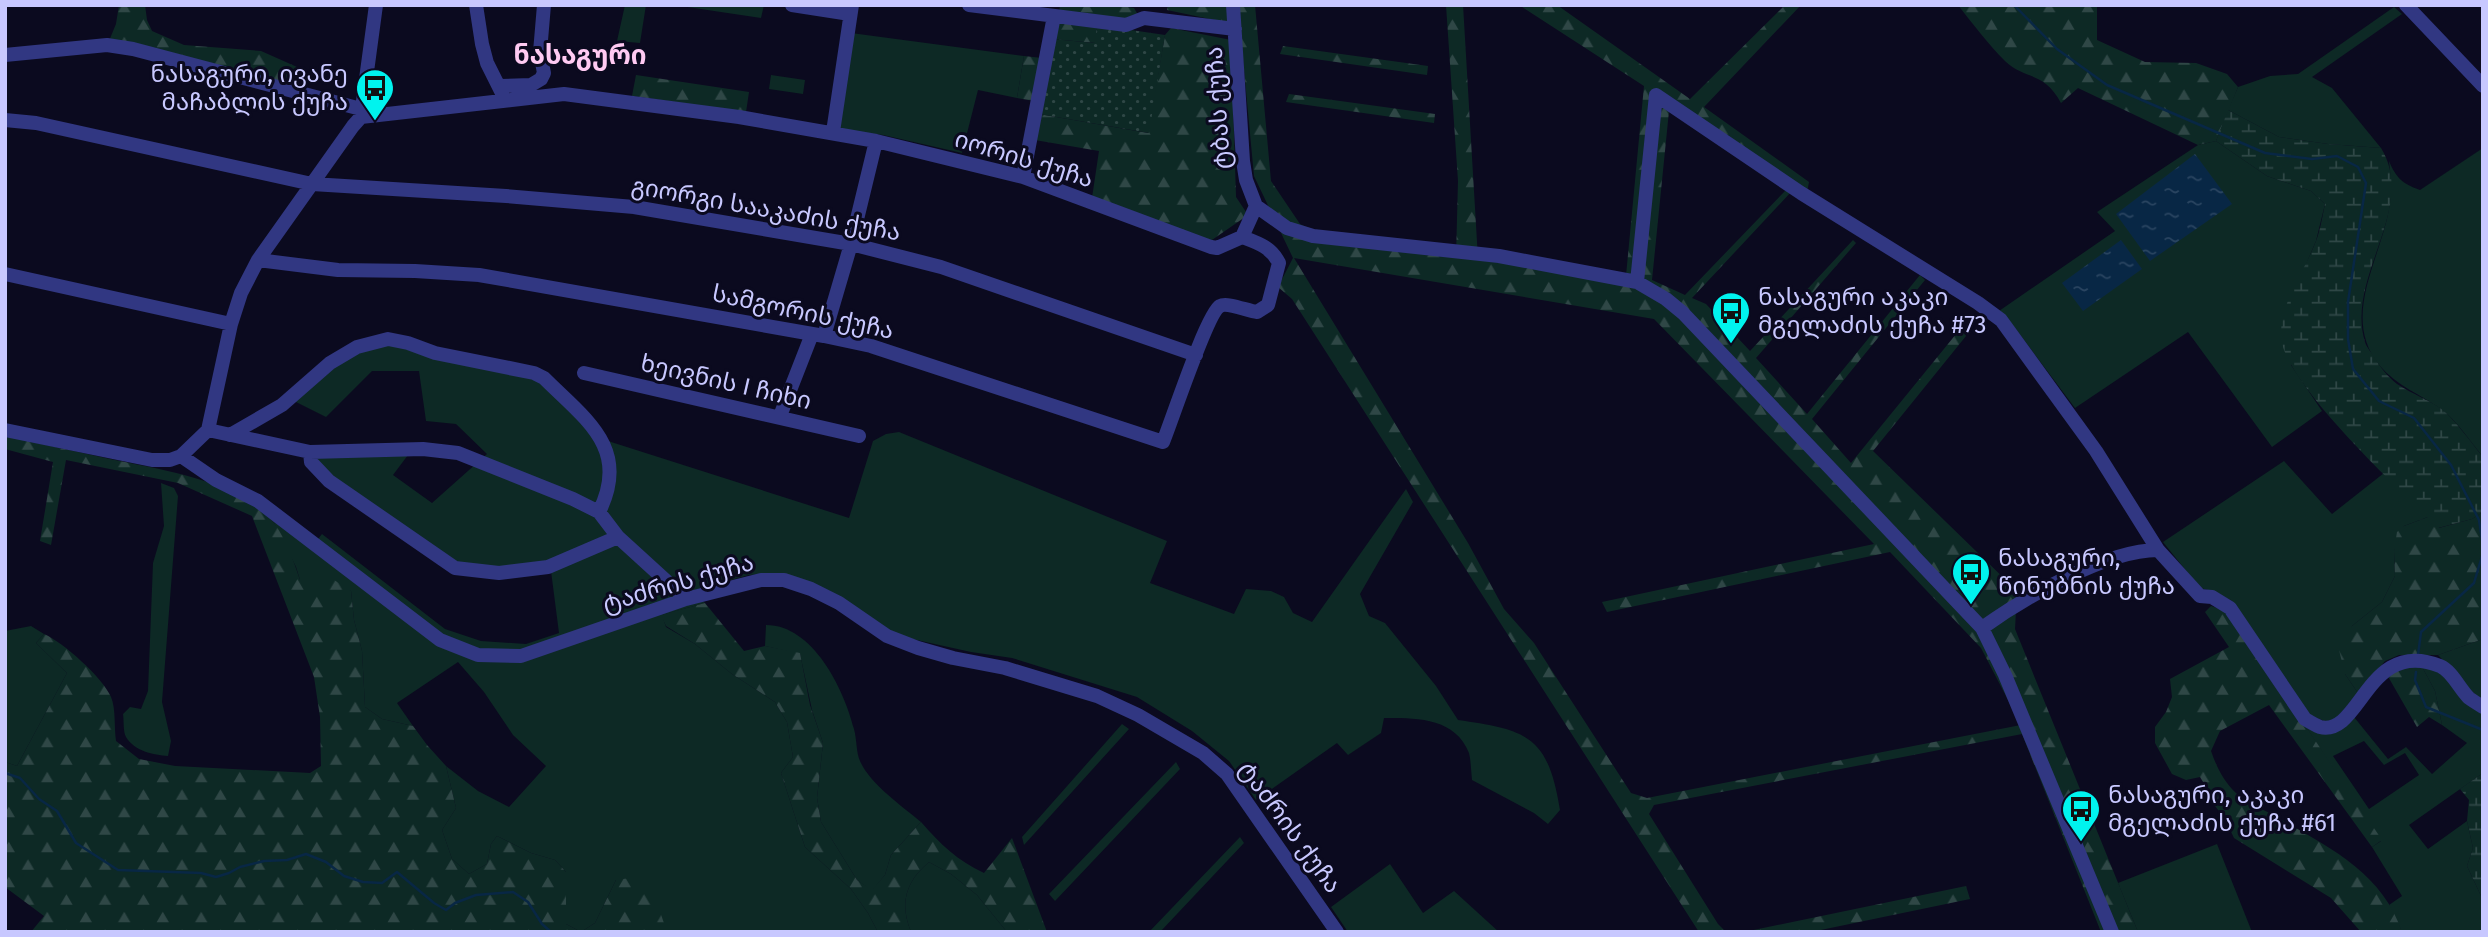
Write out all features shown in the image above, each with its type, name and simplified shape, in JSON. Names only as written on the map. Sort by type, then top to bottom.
[{"type":"street","points":[[5,430],[152,460],[170,460],[181,456],[208,430],[231,324],[241,293],[258,260],[361,113],[376,5]]},
{"type":"street","points":[[476,5],[484,53],[505,101]]},
{"type":"street","points":[[500,86],[531,85],[541,79],[544,73],[540,42],[544,5]]},
{"type":"street","points":[[792,5],[851,10],[833,132]]},
{"type":"street","points":[[969,5],[1126,25],[1144,18],[1235,29]]},
{"type":"street","name":"ტბას ქუჩა","points":[[1233,5],[1242,161],[1256,206]]},
{"type":"street","points":[[2406,5],[2483,86]]},
{"type":"street","points":[[1023,177],[1054,16]]},
{"type":"street","points":[[5,55],[107,45],[133,49],[361,113]]},
{"type":"street","name":"იორის ქუჩა","points":[[361,113],[564,94],[833,132],[876,141],[1023,177],[1204,246],[1217,248],[1242,237]]},
{"type":"street","points":[[1637,282],[1656,94],[1801,193],[2001,320],[2096,451],[2158,550],[2200,596],[2213,597],[2230,608],[2305,719],[2322,727],[2340,724],[2352,712],[2375,679],[2388,668],[2410,662],[2428,662],[2444,667],[2470,698],[2483,706]]},
{"type":"street","name":"გიორგი სააკაძის ქუჩა","points":[[5,120],[36,123],[313,184],[506,195],[634,206],[852,244],[941,267],[1196,355]]},
{"type":"street","points":[[780,416],[818,335],[852,244],[876,141]]},
{"type":"street","points":[[1242,237],[1256,206],[1287,228],[1313,236],[1499,256],[1637,282],[1666,299],[1683,313],[1982,628],[2005,675],[2112,932]]},
{"type":"street","name":"სამგორის ქუჩა","points":[[258,260],[338,270],[479,275],[818,335],[871,346],[1163,442],[1215,311],[1220,306],[1230,304],[1242,310],[1257,312],[1268,305],[1279,262],[1274,253],[1263,244],[1242,237]]},
{"type":"street","points":[[5,274],[231,324]]},
{"type":"street","points":[[230,435],[282,405],[330,363],[357,347],[388,339],[408,343],[435,353],[534,373],[544,378],[596,430],[603,441],[609,459],[608,485],[599,512]]},
{"type":"street","name":"ხეივნის I ჩიხი","points":[[584,373],[859,436]]},
{"type":"street","points":[[208,430],[310,452],[423,449],[458,453],[599,512],[618,537],[686,599]]},
{"type":"street","points":[[310,452],[311,462],[329,481],[455,568],[499,573],[548,567],[618,537]]},
{"type":"street","name":"ტაძრის ქუჩა","points":[[181,456],[216,480],[258,501],[440,640],[478,655],[521,656],[686,599],[761,580],[784,580],[811,589],[839,603],[887,636],[918,648],[1097,696],[1138,715],[1203,753],[1227,775],[1337,932]]},
{"type":"street","points":[[1982,628],[2010,608],[2101,564],[2146,550],[2158,550]]},
{"type":"green space","points":[[119,5],[145,5],[152,31],[184,45],[261,51],[297,67],[294,86],[109,41],[116,24]]},
{"type":"green space","points":[[625,5],[646,5],[640,43],[617,41]]},
{"type":"green space","points":[[674,5],[764,5],[761,18]]},
{"type":"green space","points":[[1060,5],[1116,5],[1134,8],[1138,15],[1127,21],[1059,13]]},
{"type":"green space","points":[[1168,5],[1227,5],[1229,23],[1167,10]]},
{"type":"green space","points":[[1238,5],[1255,5],[1271,181],[1300,224],[1334,241],[1456,258],[1458,181],[1446,5],[1463,5],[1478,259],[1626,276],[1644,86],[1519,5],[1557,5],[1690,99],[1785,5],[1801,5],[1704,107],[1809,182],[1805,202],[1791,192],[1692,298],[1706,304],[1750,351],[1853,240],[1856,243],[1756,358],[1807,414],[1920,275],[1925,280],[1812,419],[1851,463],[1961,328],[1966,336],[1873,451],[2017,591],[2015,629],[2138,932],[2101,932],[2022,734],[1654,805],[1649,814],[1718,924],[1726,932],[1699,932],[1292,299],[1278,287],[1293,258],[1254,176]],"holes":[[[1669,111],[1786,190],[1685,295],[1652,280]],[[1294,258],[1654,319],[1874,544],[1602,602],[1607,612],[1890,552],[1981,648],[2021,725],[1647,798],[1631,793],[1534,643],[1504,609],[1468,543]]]},
{"type":"green space","points":[[1958,5],[2097,5],[2097,40],[2145,62],[2196,63],[2227,74],[2238,87],[2216,141],[2198,145],[2078,88],[2061,103],[2048,86],[2005,61]]},
{"type":"green space","points":[[2394,7],[2402,14],[2312,77],[2332,88],[2381,148],[2279,137],[2228,110],[2238,87],[2270,76],[2298,74]]},
{"type":"green space","points":[[1054,21],[1097,25],[1096,43],[1052,39]]},
{"type":"green space","points":[[1097,25],[1165,35],[1149,133],[1039,114],[1052,39],[1095,43]]},
{"type":"green space","points":[[1171,28],[1231,40],[1236,197],[1248,215],[1209,242],[1092,198],[1099,151],[1035,140],[1039,114],[1148,133],[1165,35]]},
{"type":"green space","points":[[851,33],[1024,56],[1017,98],[978,90],[962,153],[883,135],[839,130]]},
{"type":"green space","points":[[1283,46],[1428,66],[1427,75],[1280,54]]},
{"type":"green space","points":[[1024,56],[1042,58],[1034,101],[1017,98]]},
{"type":"green space","points":[[636,75],[749,92],[746,112],[632,96]]},
{"type":"green space","points":[[771,75],[805,80],[803,94],[769,89]]},
{"type":"green space","points":[[1289,94],[1435,114],[1434,123],[1286,102]]},
{"type":"green space","points":[[2228,110],[2279,137],[2381,148],[2390,171],[2391,195],[2387,219],[2364,293],[2361,318],[2365,342],[2390,378],[2444,411],[2482,456],[2483,512],[2472,519],[2438,528],[2346,435],[2300,379],[2286,355],[2281,335],[2282,323],[2288,300],[2316,241],[2325,204],[2311,191],[2267,176],[2216,141]]},
{"type":"green space","points":[[2216,141],[2267,176],[2311,191],[2325,204],[2316,241],[2304,269],[2291,365],[2322,411],[2272,447],[2188,332],[2075,408],[2015,328],[1999,311],[2115,231],[2097,212],[2198,145]]},
{"type":"green space","points":[[2483,148],[2483,457],[2447,414],[2401,384],[2380,366],[2369,348],[2363,329],[2363,309],[2366,289],[2389,209],[2389,161],[2401,180],[2420,190]]},
{"type":"green space","points":[[394,343],[533,377],[608,441],[849,518],[873,441],[886,434],[899,432],[1167,541],[1150,583],[1234,614],[1246,589],[1271,591],[1284,597],[1293,613],[1312,622],[1406,489],[1413,502],[1360,594],[1369,616],[1385,623],[1436,686],[1458,720],[1502,728],[1531,741],[1549,766],[1560,810],[1548,824],[1534,813],[1472,780],[1469,753],[1454,732],[1433,722],[1408,718],[1384,718],[1381,733],[1348,755],[1337,743],[1256,800],[1229,761],[1192,731],[1137,697],[1012,658],[903,637],[883,628],[830,591],[781,573],[749,575],[691,591],[705,603],[662,615],[666,627],[695,644],[732,674],[775,702],[787,722],[793,757],[781,773],[805,847],[851,889],[878,932],[667,932],[616,880],[595,923],[581,932],[566,924],[566,872],[555,860],[531,853],[497,836],[491,844],[487,864],[469,874],[452,859],[442,830],[456,808],[446,766],[478,791],[509,807],[546,766],[513,735],[484,692],[458,662],[397,703],[413,726],[382,719],[365,707],[362,651],[354,620],[351,591],[300,580],[274,523],[255,505],[311,548],[322,534],[445,629],[481,641],[526,644],[559,633],[551,571],[468,573],[304,458],[408,455],[393,475],[432,503],[487,454],[456,424],[426,421],[419,371],[372,371],[326,417],[294,401],[331,368],[357,353]]},
{"type":"green space","points":[[5,436],[197,479],[240,496],[258,508],[281,534],[300,580],[325,574],[351,591],[354,620],[362,651],[365,707],[382,719],[413,726],[446,766],[456,808],[442,830],[452,859],[469,874],[487,864],[491,844],[497,836],[531,853],[555,860],[566,872],[566,924],[581,932],[31,932],[44,916],[5,887],[5,762],[17,766],[67,673],[36,643],[44,634],[82,661],[107,689],[114,707],[116,741],[139,759],[175,766],[310,773],[321,766],[320,717],[314,677],[252,516],[178,483],[66,460],[51,545],[40,541],[53,462],[5,449]]},
{"type":"green space","points":[[2284,461],[2332,514],[2384,473],[2428,517],[2404,526],[2394,551],[2395,576],[2382,602],[2352,626],[2345,674],[2358,693],[2335,720],[2324,721],[2310,715],[2232,601],[2216,592],[2200,588],[2163,542]]},
{"type":"green space","points":[[161,483],[174,488],[178,496],[162,702],[171,741],[168,756],[157,755],[134,746],[124,732],[123,714],[130,707],[141,709],[148,691],[153,563],[164,526]]},
{"type":"green space","points":[[2483,512],[2483,639],[2438,655],[2399,655],[2385,661],[2358,693],[2345,674],[2339,650],[2352,626],[2382,602],[2395,576],[2394,551],[2397,532],[2404,526],[2428,517],[2439,528],[2472,519]]},
{"type":"green space","points":[[705,603],[744,651],[765,646],[800,653],[810,705],[823,743],[817,798],[821,822],[857,880],[872,890],[885,875],[891,855],[921,822],[950,851],[984,873],[1012,838],[1047,932],[1007,932],[977,895],[951,874],[929,862],[915,877],[907,893],[906,912],[911,932],[878,932],[851,889],[805,847],[781,773],[793,757],[787,722],[775,702],[666,626],[661,615]]},
{"type":"green space","points":[[2211,606],[2229,612],[2382,840],[2372,847],[2269,705],[2220,731],[2211,751],[2221,774],[2244,799],[2350,862],[2381,892],[2402,932],[2361,932],[2331,898],[2234,838],[2200,777],[2186,780],[2172,774],[2155,743],[2155,727],[2166,712],[2172,697],[2170,679],[2229,647],[2205,612]]},
{"type":"green space","points":[[766,625],[783,628],[798,636],[812,647],[824,662],[843,696],[865,770],[887,794],[921,822],[891,855],[885,875],[872,891],[857,880],[821,822],[817,798],[823,743],[812,710],[800,654],[765,646]]},
{"type":"green space","points":[[31,626],[44,634],[36,643],[67,673],[17,766],[5,762],[5,631]]},
{"type":"green space","points":[[2483,639],[2483,703],[2438,655]]},
{"type":"green space","points":[[2421,665],[2440,672],[2483,713],[2483,773],[2409,825],[2428,849],[2467,821],[2473,848],[2467,866],[2483,900],[2483,932],[2402,932],[2389,905],[2402,896],[2372,847],[2381,841],[2304,724],[2354,717],[2388,759],[2406,747],[2432,774],[2467,743],[2442,725],[2435,691]],"holes":[[[2364,741],[2384,765],[2405,753],[2419,775],[2369,809],[2333,756]]]},
{"type":"green space","points":[[2421,665],[2435,691],[2442,725],[2429,717],[2417,727],[2386,673]]},
{"type":"green space","points":[[1122,724],[1129,729],[1024,845],[1022,837]]},
{"type":"green space","points":[[1176,762],[1180,769],[1055,901],[1049,894]]},
{"type":"green space","points":[[2483,773],[2483,900],[2467,866],[2473,848],[2467,821],[2469,800],[2460,789]]},
{"type":"green space","points":[[1240,837],[1244,843],[1160,932],[1149,932]]},
{"type":"green space","points":[[2217,844],[2252,932],[2138,932],[2118,883]]},
{"type":"green space","points":[[929,862],[951,874],[977,895],[1007,932],[911,932],[906,912],[907,893],[915,877]]},
{"type":"green space","points":[[1390,864],[1423,913],[1454,891],[1499,932],[1348,932],[1331,907]]},
{"type":"green space","points":[[637,877],[656,900],[667,932],[581,932],[595,923],[616,880]]},
{"type":"green space","points":[[1966,886],[1970,899],[1811,932],[1744,932]]},
{"type":"water","points":[[2195,154],[2232,204],[2150,261],[2116,214]]},
{"type":"water","points":[[2121,240],[2142,269],[2083,311],[2062,283]]},
{"type":"waterway","points":[[2014,5],[2057,49],[2107,85],[2265,153],[2312,159],[2337,156],[2358,167],[2366,183],[2348,302],[2348,339],[2353,369],[2379,401],[2414,418],[2451,465],[2479,520],[2483,546]]},
{"type":"waterway","points":[[2418,655],[2421,632],[2474,583],[2483,553]]},
{"type":"waterway","points":[[2416,672],[2415,680],[2426,707],[2483,730]]},
{"type":"waterway","points":[[5,773],[20,778],[39,799],[57,811],[76,843],[118,870],[201,873],[216,877],[240,867],[264,861],[287,860],[306,854],[326,862],[344,876],[363,882],[382,883],[397,872],[446,910],[455,903],[476,895],[513,892],[528,902],[542,924],[551,932]]},
{"type":"place","name":"ნასაგური, ივანე მაჩაბლის ქუჩა","points":[[375,122]]},
{"type":"place","name":"ნასაგური აკაკი მგელაძის ქუჩა #73","points":[[1731,345]]},
{"type":"place","name":"ნასაგური, წინუბნის ქუჩა","points":[[1971,606]]},
{"type":"place","name":"ნასაგური, აკაკი მგელაძის ქუჩა #61","points":[[2081,843]]},
{"type":"district","name":"ნასაგური","points":[[580,55]]}]
